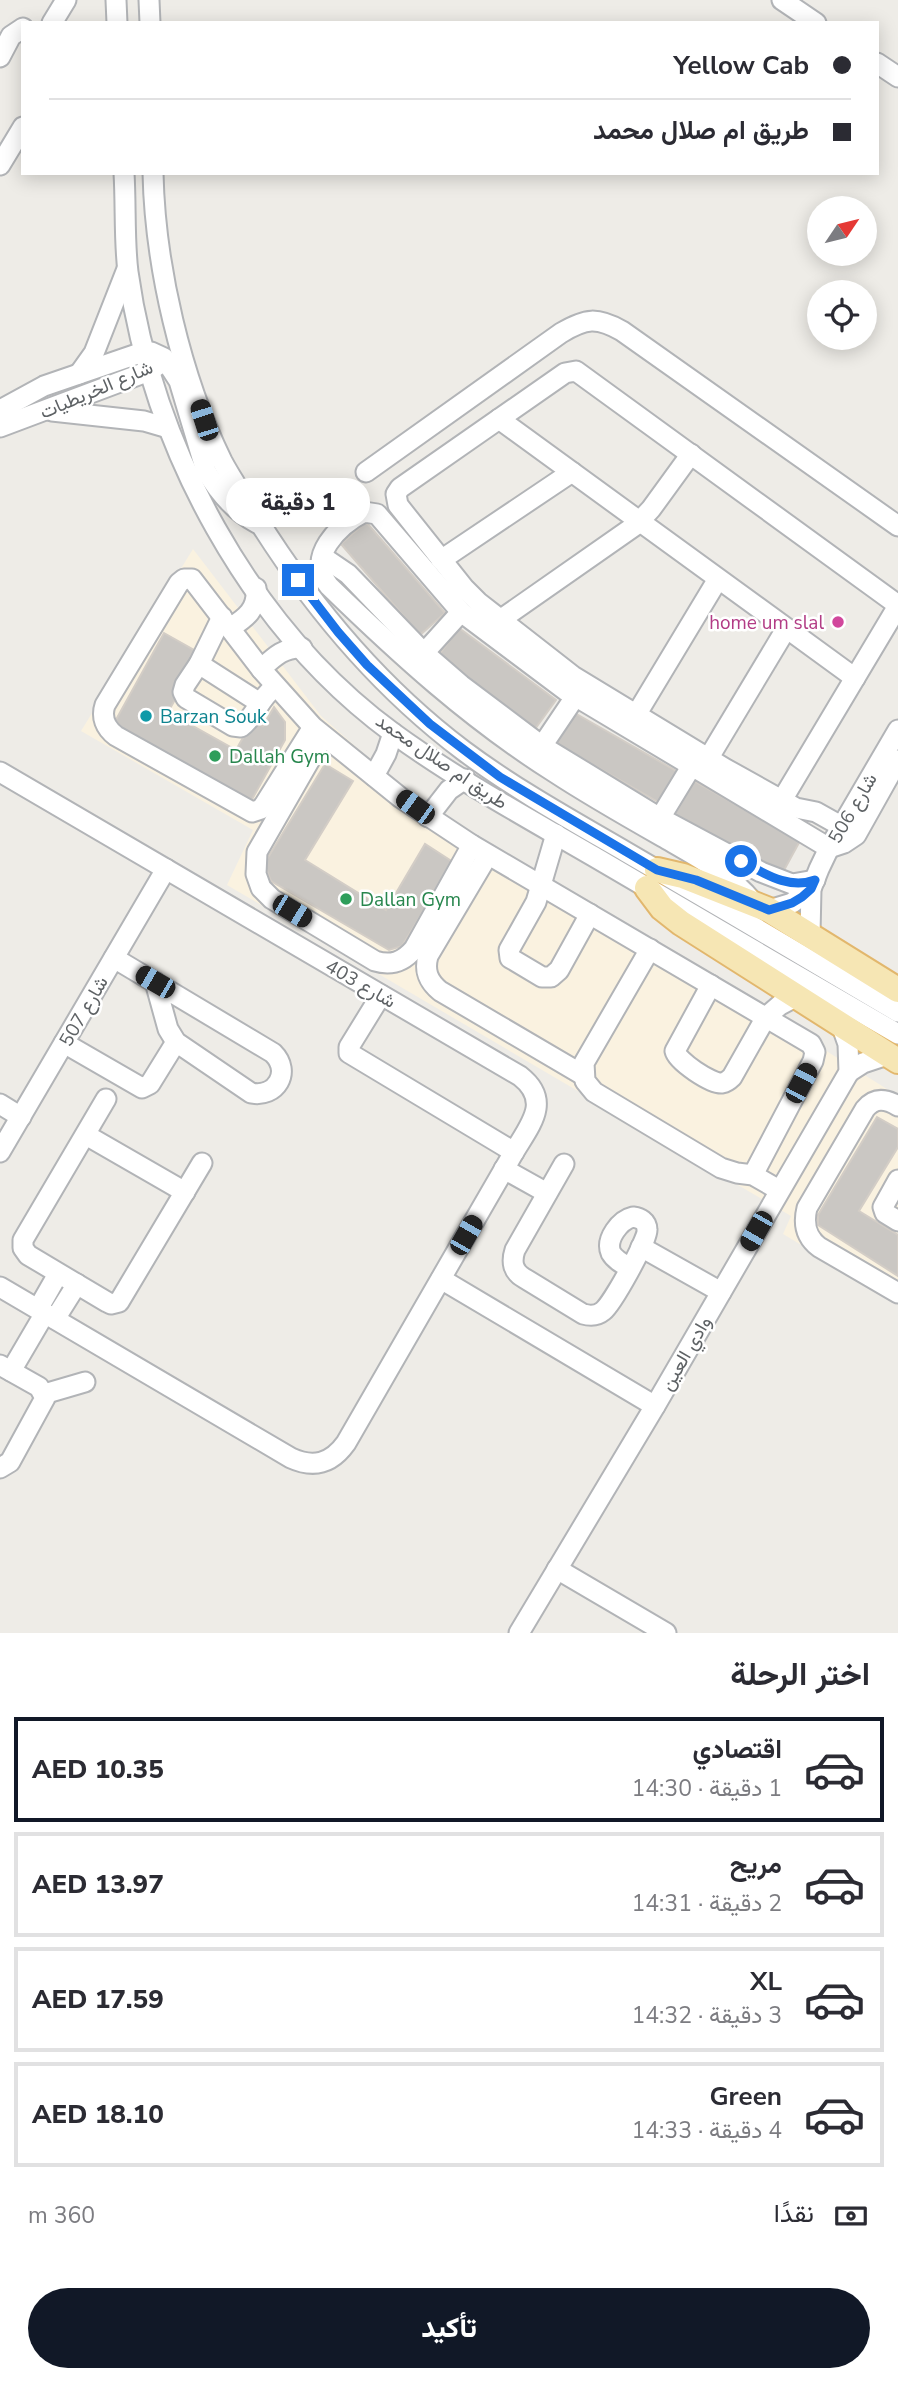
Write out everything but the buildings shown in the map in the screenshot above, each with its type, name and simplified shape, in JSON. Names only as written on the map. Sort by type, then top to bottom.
[{"type":"main road","points":[[894,1050],[842,1027],[681,923],[663,908],[652,879],[683,876],[762,907],[898,990]]},
{"type":"street","points":[[53,21],[66,0]]},
{"type":"street","points":[[116,0],[117,21]]},
{"type":"street","points":[[149,0],[149,21]]},
{"type":"street","points":[[782,0],[813,21]]},
{"type":"street","points":[[0,57],[11,36],[21,29]]},
{"type":"street","points":[[879,64],[898,77]]},
{"type":"street","points":[[0,166],[21,130]]},
{"type":"street","name":"طريق ام صلال محمد","points":[[124,175],[128,268],[168,428],[202,505],[256,588],[302,648],[343,691],[393,733],[465,779],[556,834],[652,879],[898,1012]]},
{"type":"street","name":"طريق ام صلال محمد","points":[[153,175],[157,237],[176,332],[204,420],[224,464],[261,525],[338,632],[374,673],[430,724],[500,777],[652,879],[894,1050]]},
{"type":"street","points":[[79,374],[94,353],[128,268]]},
{"type":"street","points":[[366,472],[561,333],[578,323],[592,320],[606,322],[622,331],[898,526]]},
{"type":"street","name":"شارع الخريطيات","points":[[0,427],[47,410],[152,360],[176,332]]},
{"type":"street","points":[[152,360],[179,381],[206,471],[212,482],[229,503],[261,525]]},
{"type":"street","name":"شارع الخريطيات","points":[[0,410],[44,386],[79,374],[152,360]]},
{"type":"street","points":[[789,804],[855,678],[898,605],[576,370],[565,373],[400,488],[396,494],[398,505],[464,588],[500,620],[573,676],[636,715],[700,763],[789,804],[816,812],[835,837]]},
{"type":"street","points":[[47,410],[144,421],[168,428]]},
{"type":"street","points":[[499,419],[855,678]]},
{"type":"street","points":[[500,620],[640,521],[691,454]]},
{"type":"street","points":[[441,560],[572,472]]},
{"type":"street","points":[[813,885],[792,903],[762,907],[723,873],[551,770],[446,694],[395,650],[329,586],[321,571],[330,539],[341,527],[364,512],[377,514],[461,612],[575,697],[844,843],[860,830],[898,760]]},
{"type":"street","points":[[323,557],[348,574],[424,653],[542,746],[660,818],[776,879],[792,884],[813,885]]},
{"type":"street","points":[[318,732],[264,805],[257,812],[252,812],[116,736],[108,729],[103,715],[105,705],[181,580],[188,578],[195,582],[275,687],[318,732],[428,817],[814,1048],[814,1056],[753,1175]]},
{"type":"street","points":[[636,715],[718,579]]},
{"type":"street","points":[[256,588],[256,601],[251,613],[226,623],[184,688],[184,695],[188,701],[237,727],[244,725],[275,687]]},
{"type":"street","points":[[424,653],[461,612]]},
{"type":"street","points":[[660,818],[700,763],[786,629]]},
{"type":"street","points":[[261,669],[281,652],[302,648]]},
{"type":"street","points":[[200,664],[260,703]]},
{"type":"street","points":[[542,746],[575,697]]},
{"type":"street","name":"شارع 506","points":[[810,934],[813,885],[835,837],[898,730]]},
{"type":"street","points":[[318,732],[257,852],[256,874],[261,888],[272,899],[375,961],[393,963],[405,958],[414,949],[480,850]]},
{"type":"street","points":[[374,776],[393,733]]},
{"type":"street","name":"شارع 403","points":[[0,772],[528,1082],[534,1090],[536,1111],[346,1443],[339,1453],[328,1461],[303,1463],[291,1458],[0,1287]]},
{"type":"street","points":[[428,817],[449,790],[465,779]]},
{"type":"street","points":[[556,834],[542,886],[509,950],[510,958],[542,976],[551,977],[556,974],[590,914]]},
{"type":"street","points":[[480,850],[428,956],[428,977],[440,991],[583,1075]]},
{"type":"street","name":"شارع 507","points":[[0,1152],[166,869]]},
{"type":"street","points":[[650,949],[584,1063],[584,1081],[594,1092],[721,1168],[753,1175],[779,1190]]},
{"type":"street","points":[[114,958],[155,982],[273,1053],[282,1067],[281,1077],[272,1090],[261,1094],[251,1093],[176,1042],[168,1030],[155,982]]},
{"type":"street","points":[[711,985],[675,1051],[680,1060],[713,1081],[721,1083],[732,1077],[772,1010],[795,997]]},
{"type":"street","points":[[381,995],[349,1047],[349,1053],[509,1161],[547,1193]]},
{"type":"street","points":[[842,1027],[848,1044],[849,1072],[894,1050]]},
{"type":"street","points":[[64,1043],[142,1088],[150,1084],[176,1042]]},
{"type":"street","name":"وادي العين","points":[[519,1633],[655,1406],[849,1072]]},
{"type":"street","points":[[106,1099],[22,1244],[28,1255],[111,1304],[119,1302],[202,1163]]},
{"type":"street","points":[[898,1106],[880,1100],[874,1101],[865,1109],[807,1208],[805,1219],[809,1237],[819,1247],[898,1293]]},
{"type":"street","points":[[0,1104],[21,1117]]},
{"type":"street","points":[[86,1135],[185,1192]]},
{"type":"street","points":[[564,1164],[513,1255],[513,1266],[519,1275],[583,1314],[596,1315],[606,1308],[630,1268],[647,1237],[646,1225],[637,1217],[625,1219],[611,1238],[610,1249],[616,1259],[630,1268]]},
{"type":"street","points":[[898,1180],[883,1207],[885,1213],[898,1221]]},
{"type":"street","points":[[641,1247],[721,1292]]},
{"type":"street","points":[[46,1314],[58,1274]]},
{"type":"street","points":[[441,1279],[655,1406]]},
{"type":"street","points":[[0,1468],[10,1462],[44,1403],[44,1394],[39,1388],[6,1368],[46,1314],[77,1284]]},
{"type":"street","points":[[44,1394],[85,1382]]},
{"type":"street","points":[[557,1569],[666,1633]]},
{"type":"shaded area","points":[[193,549],[321,716],[388,775],[458,826],[591,903],[898,1096],[898,1303],[783,1234],[791,1216],[227,885],[253,830],[81,731]]},
{"type":"place","name":"home um slal","points":[[838,622]]},
{"type":"place","name":"Barzan Souk","points":[[146,716]]},
{"type":"place","name":"Dallah Gym","points":[[215,756]]},
{"type":"place","name":"Dallan Gym","points":[[346,899]]},
{"type":"route","points":[[298,580],[367,665],[430,724],[500,777],[657,870],[696,880],[769,910],[802,897],[811,889],[815,880],[800,884],[784,882],[741,861]]}]
